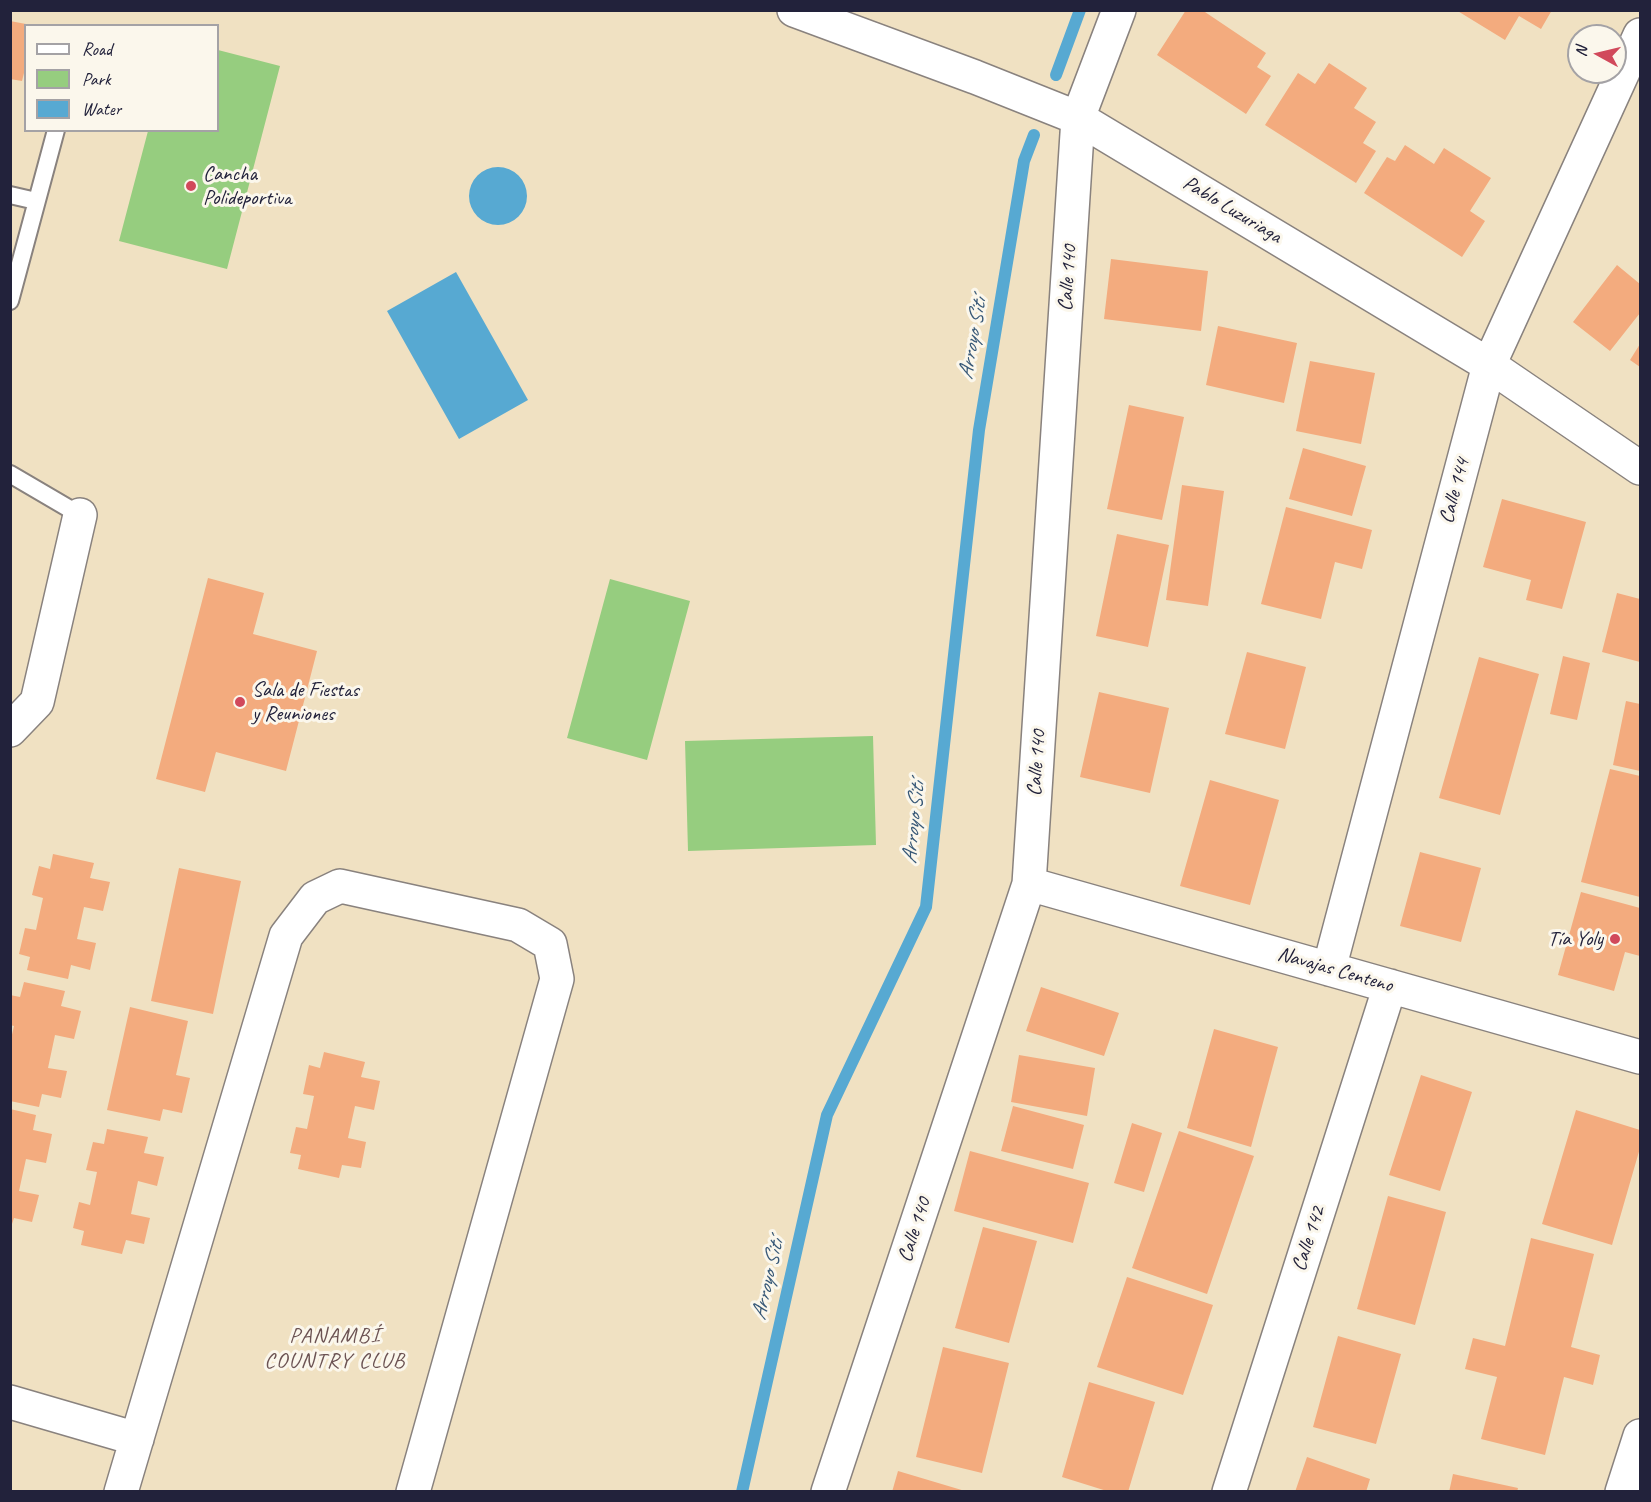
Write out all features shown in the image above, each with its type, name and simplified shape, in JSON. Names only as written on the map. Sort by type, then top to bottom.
[{"type":"street","name":"Pablo Luzuriaga","points":[[794,10],[1078,118],[1489,365],[1641,468]]},
{"type":"street","name":"Calle 140","points":[[828,1491],[1029,884],[1078,118],[1119,10]]},
{"type":"street","name":"Calle 144","points":[[1329,969],[1489,365],[1641,35]]},
{"type":"street","points":[[10,730],[37,702],[80,515]]},
{"type":"street","name":"Navajas Centeno","points":[[1029,884],[1641,1057]]},
{"type":"street","points":[[121,1491],[286,936],[315,898],[340,886],[518,925],[550,944],[557,980],[413,1491]]},
{"type":"street","name":"Calle 142","points":[[1229,1491],[1390,986]]},
{"type":"street","points":[[10,1402],[137,1440]]},
{"type":"street","points":[[1622,1491],[1641,1436]]},
{"type":"lane","points":[[10,301],[55,132]]},
{"type":"lane","points":[[10,195],[36,201]]},
{"type":"lane","points":[[10,474],[80,515]]},
{"type":"green space","name":"Cancha Polideportiva","points":[[219,50],[280,66],[227,269],[119,241],[148,132],[219,132]]},
{"type":"green space","points":[[610,579],[690,601],[647,760],[567,738]]},
{"type":"green space","points":[[873,736],[876,845],[688,851],[685,741]]},
{"type":"water","points":[[492,167],[504,167],[519,175],[527,190],[527,202],[519,217],[504,225],[492,225],[477,217],[469,202],[469,190],[477,175]]},
{"type":"water","points":[[456,272],[528,400],[459,439],[387,311]]},
{"type":"building","points":[[1186,10],[1202,10],[1266,53],[1257,67],[1271,76],[1246,114],[1157,55]]},
{"type":"building","points":[[1456,10],[1552,10],[1541,29],[1519,16],[1505,40]]},
{"type":"building","points":[[10,21],[26,24],[24,24],[22,81],[10,79]]},
{"type":"building","points":[[1329,63],[1367,88],[1354,108],[1376,122],[1363,143],[1376,151],[1356,183],[1265,125],[1298,73],[1315,84]]},
{"type":"building","points":[[1405,145],[1434,164],[1444,148],[1491,178],[1470,211],[1485,221],[1462,257],[1364,193],[1387,157],[1395,161]]},
{"type":"building","points":[[1111,259],[1208,271],[1201,331],[1104,319]]},
{"type":"building","points":[[1617,265],[1640,284],[1640,313],[1610,351],[1573,322]]},
{"type":"building","points":[[1218,326],[1297,343],[1284,403],[1206,385]]},
{"type":"building","points":[[1640,344],[1640,367],[1630,360]]},
{"type":"building","points":[[1310,361],[1375,373],[1361,444],[1296,431]]},
{"type":"building","points":[[1129,405],[1184,417],[1162,520],[1107,509]]},
{"type":"building","points":[[1303,448],[1366,466],[1352,516],[1289,499]]},
{"type":"building","points":[[1182,485],[1224,491],[1208,606],[1166,600]]},
{"type":"building","points":[[1502,499],[1586,522],[1562,609],[1526,600],[1531,580],[1483,567]]},
{"type":"building","points":[[1286,507],[1372,530],[1362,569],[1335,562],[1321,619],[1261,604]]},
{"type":"building","points":[[1117,534],[1169,545],[1148,647],[1096,636]]},
{"type":"building","name":"Sala de Fiestas y Reuniones","points":[[208,578],[264,593],[253,634],[317,651],[286,771],[216,752],[205,792],[156,779]]},
{"type":"building","points":[[1617,593],[1640,599],[1640,662],[1602,652]]},
{"type":"building","points":[[1247,652],[1306,667],[1285,749],[1225,734]]},
{"type":"building","points":[[1563,656],[1590,663],[1577,720],[1550,714]]},
{"type":"building","points":[[1479,657],[1539,674],[1500,815],[1439,798]]},
{"type":"building","points":[[1099,692],[1169,708],[1150,793],[1080,777]]},
{"type":"building","points":[[1626,701],[1640,704],[1640,771],[1613,765]]},
{"type":"building","points":[[1610,769],[1640,776],[1640,897],[1581,882]]},
{"type":"building","points":[[1210,780],[1279,800],[1250,905],[1180,886]]},
{"type":"building","points":[[1420,852],[1481,868],[1461,942],[1400,926]]},
{"type":"building","points":[[53,854],[94,863],[90,878],[110,882],[103,911],[84,907],[77,939],[96,943],[90,970],[71,965],[68,979],[27,970],[30,957],[19,954],[25,928],[36,930],[43,898],[32,895],[39,866],[50,869]]},
{"type":"building","points":[[179,868],[241,881],[213,1014],[151,1001]]},
{"type":"building","points":[[1581,892],[1640,908],[1640,956],[1625,952],[1614,991],[1558,975]]},
{"type":"building","points":[[24,982],[65,991],[61,1006],[81,1011],[74,1039],[55,1035],[48,1068],[67,1071],[61,1098],[42,1094],[39,1107],[10,1101],[10,1043],[14,1026],[10,1025],[10,995],[20,997]]},
{"type":"building","points":[[1041,987],[1119,1013],[1104,1056],[1026,1031]]},
{"type":"building","points":[[130,1007],[188,1021],[176,1075],[190,1078],[182,1113],[163,1109],[160,1121],[107,1110]]},
{"type":"building","points":[[1214,1029],[1278,1047],[1251,1147],[1187,1128]]},
{"type":"building","points":[[324,1052],[365,1062],[361,1077],[380,1081],[374,1110],[355,1106],[348,1138],[366,1142],[361,1168],[342,1165],[339,1178],[298,1169],[301,1155],[290,1153],[296,1127],[307,1129],[314,1096],[303,1094],[309,1065],[320,1068]]},
{"type":"building","points":[[1019,1055],[1095,1068],[1087,1116],[1011,1102]]},
{"type":"building","points":[[1421,1075],[1472,1092],[1440,1191],[1389,1175]]},
{"type":"building","points":[[1013,1106],[1084,1125],[1073,1169],[1001,1151]]},
{"type":"building","points":[[10,1109],[36,1115],[33,1130],[52,1134],[46,1163],[26,1159],[19,1191],[39,1195],[32,1222],[14,1218],[11,1227]]},
{"type":"building","points":[[1576,1110],[1640,1130],[1640,1148],[1612,1245],[1542,1224]]},
{"type":"building","points":[[1132,1123],[1162,1133],[1144,1192],[1114,1183]]},
{"type":"building","points":[[107,1129],[148,1137],[144,1153],[164,1157],[157,1186],[138,1181],[131,1214],[150,1218],[144,1244],[126,1240],[122,1254],[81,1245],[84,1231],[73,1228],[79,1202],[90,1205],[97,1172],[86,1170],[93,1142],[104,1144]]},
{"type":"building","points":[[1179,1131],[1254,1156],[1207,1294],[1132,1268]]},
{"type":"building","points":[[970,1151],[1089,1183],[1073,1243],[954,1211]]},
{"type":"building","points":[[1388,1196],[1446,1212],[1415,1325],[1357,1309]]},
{"type":"building","points":[[983,1227],[1037,1241],[1009,1343],[955,1328]]},
{"type":"building","points":[[1531,1238],[1594,1254],[1571,1347],[1600,1355],[1593,1385],[1564,1377],[1545,1455],[1481,1439],[1497,1377],[1465,1369],[1473,1338],[1505,1346]]},
{"type":"building","points":[[1127,1277],[1213,1305],[1183,1395],[1097,1367]]},
{"type":"building","points":[[1338,1336],[1401,1354],[1376,1444],[1313,1427]]},
{"type":"building","points":[[943,1347],[1009,1363],[982,1473],[916,1457]]},
{"type":"building","points":[[1089,1382],[1155,1402],[1128,1492],[1110,1492],[1062,1477]]},
{"type":"building","points":[[1307,1457],[1370,1479],[1366,1492],[1295,1492]]},
{"type":"building","points":[[898,1471],[965,1491],[965,1492],[892,1492]]},
{"type":"building","points":[[1453,1474],[1518,1488],[1517,1492],[1449,1492]]},
{"type":"waterway","name":"Arroyo Sití","points":[[1056,75],[1080,10]]},
{"type":"waterway","name":"Arroyo Sití","points":[[742,1492],[827,1115],[926,907],[979,430],[1024,161],[1034,135]]},
{"type":"place","name":"Cancha Polideportiva","points":[[191,186]]},
{"type":"place","name":"Sala de Fiestas y Reuniones","points":[[240,702]]},
{"type":"place","name":"Tía Yoly","points":[[1615,939]]},
{"type":"district","name":"PANAMBÍ COUNTRY CLUB","points":[[335,1348]]}]
